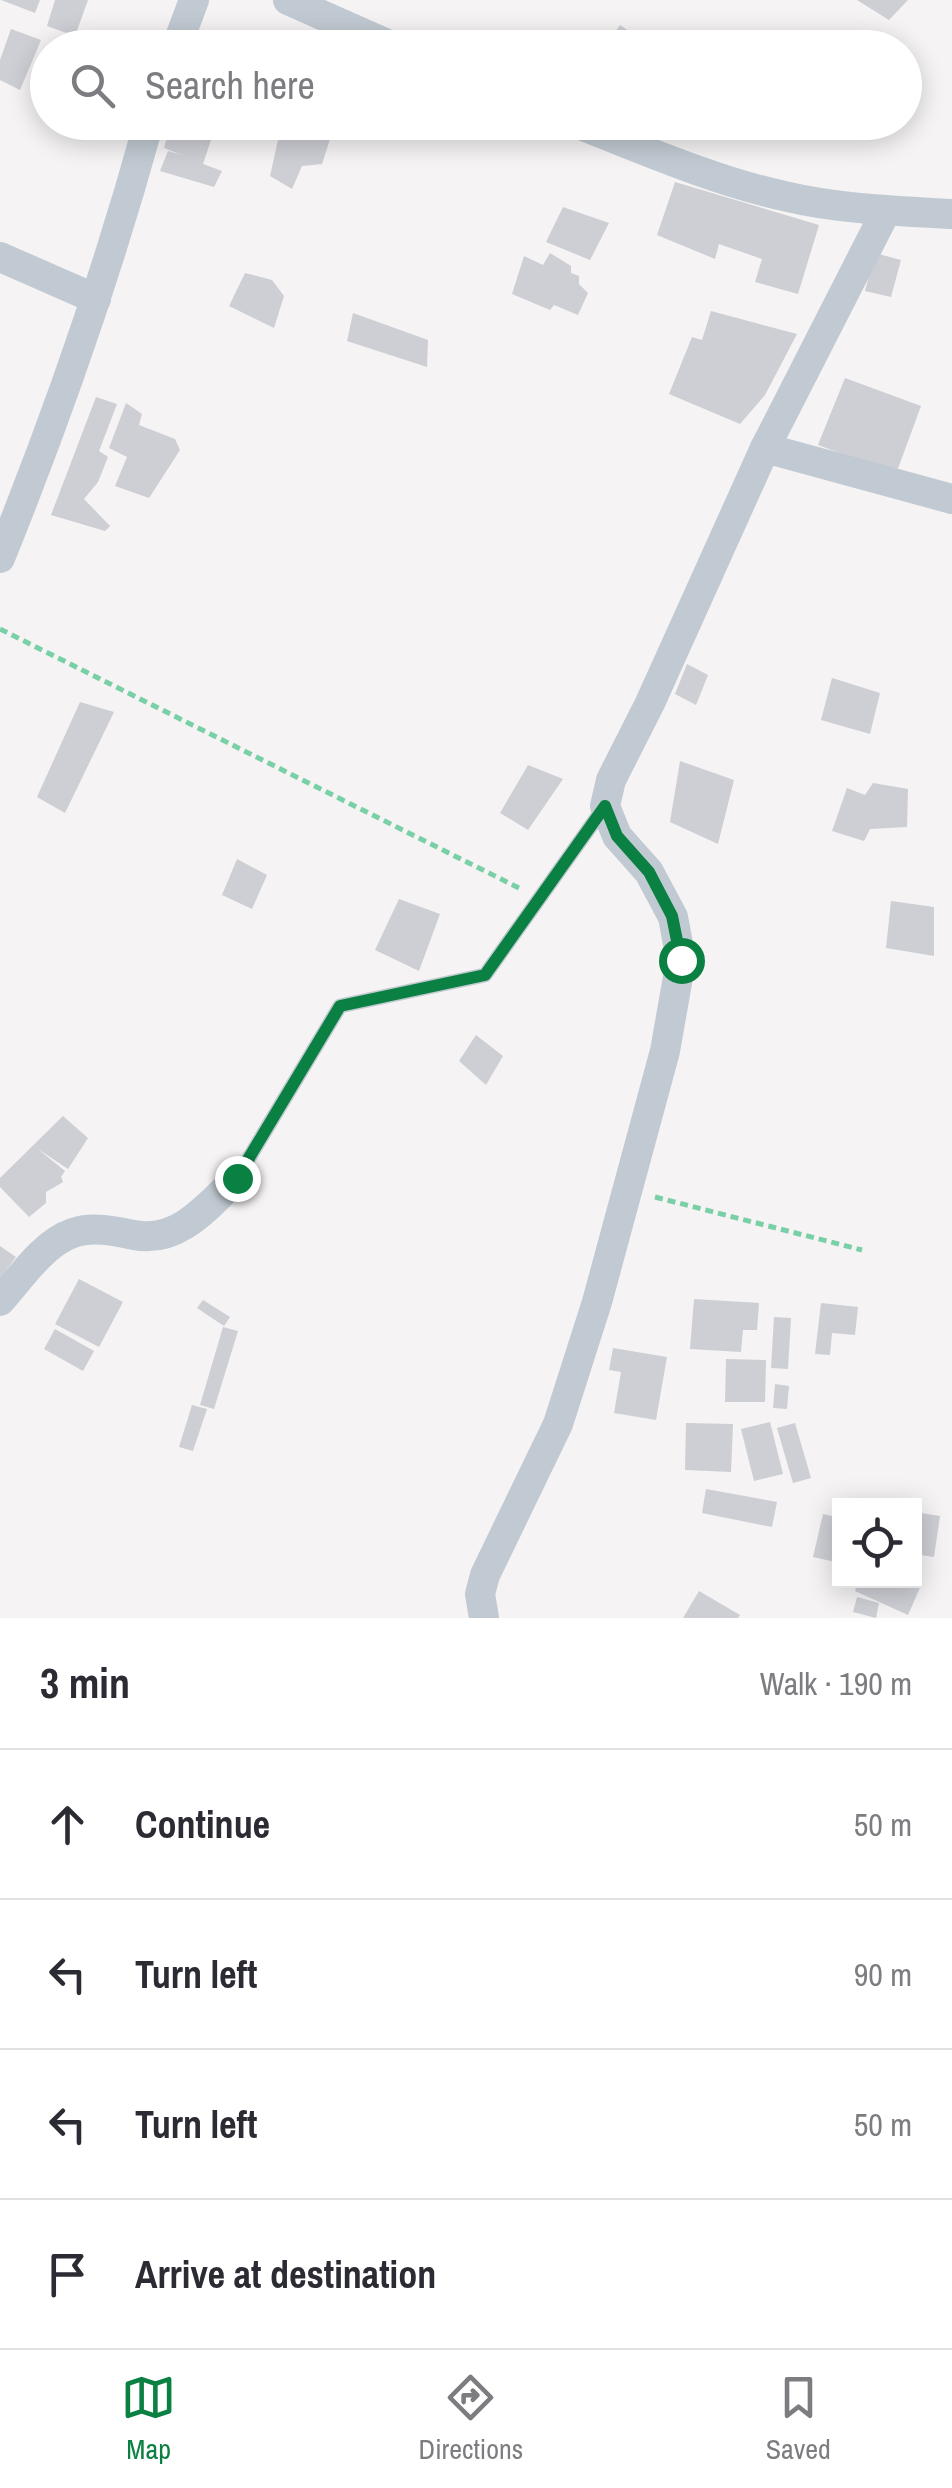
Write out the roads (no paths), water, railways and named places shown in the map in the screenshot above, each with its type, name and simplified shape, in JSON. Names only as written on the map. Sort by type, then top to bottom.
[{"type":"street","points":[[183,30],[194,0]]},
{"type":"street","points":[[308,4],[360,30]]},
{"type":"street","points":[[0,558],[96,299],[144,140]]},
{"type":"street","points":[[621,140],[699,170],[784,196],[886,211],[952,214]]},
{"type":"street","points":[[484,1618],[480,1594],[485,1575],[558,1424],[665,1051],[681,960],[672,916],[649,872],[617,836],[605,806],[611,780],[765,448],[886,211]]},
{"type":"street","points":[[0,257],[96,299]]},
{"type":"street","points":[[765,448],[952,498]]},
{"type":"street","points":[[0,1301],[59,1239],[76,1231],[166,1234],[188,1224],[237,1178]]},
{"type":"lane","points":[[237,1178],[340,1006],[485,975],[605,806]]}]
